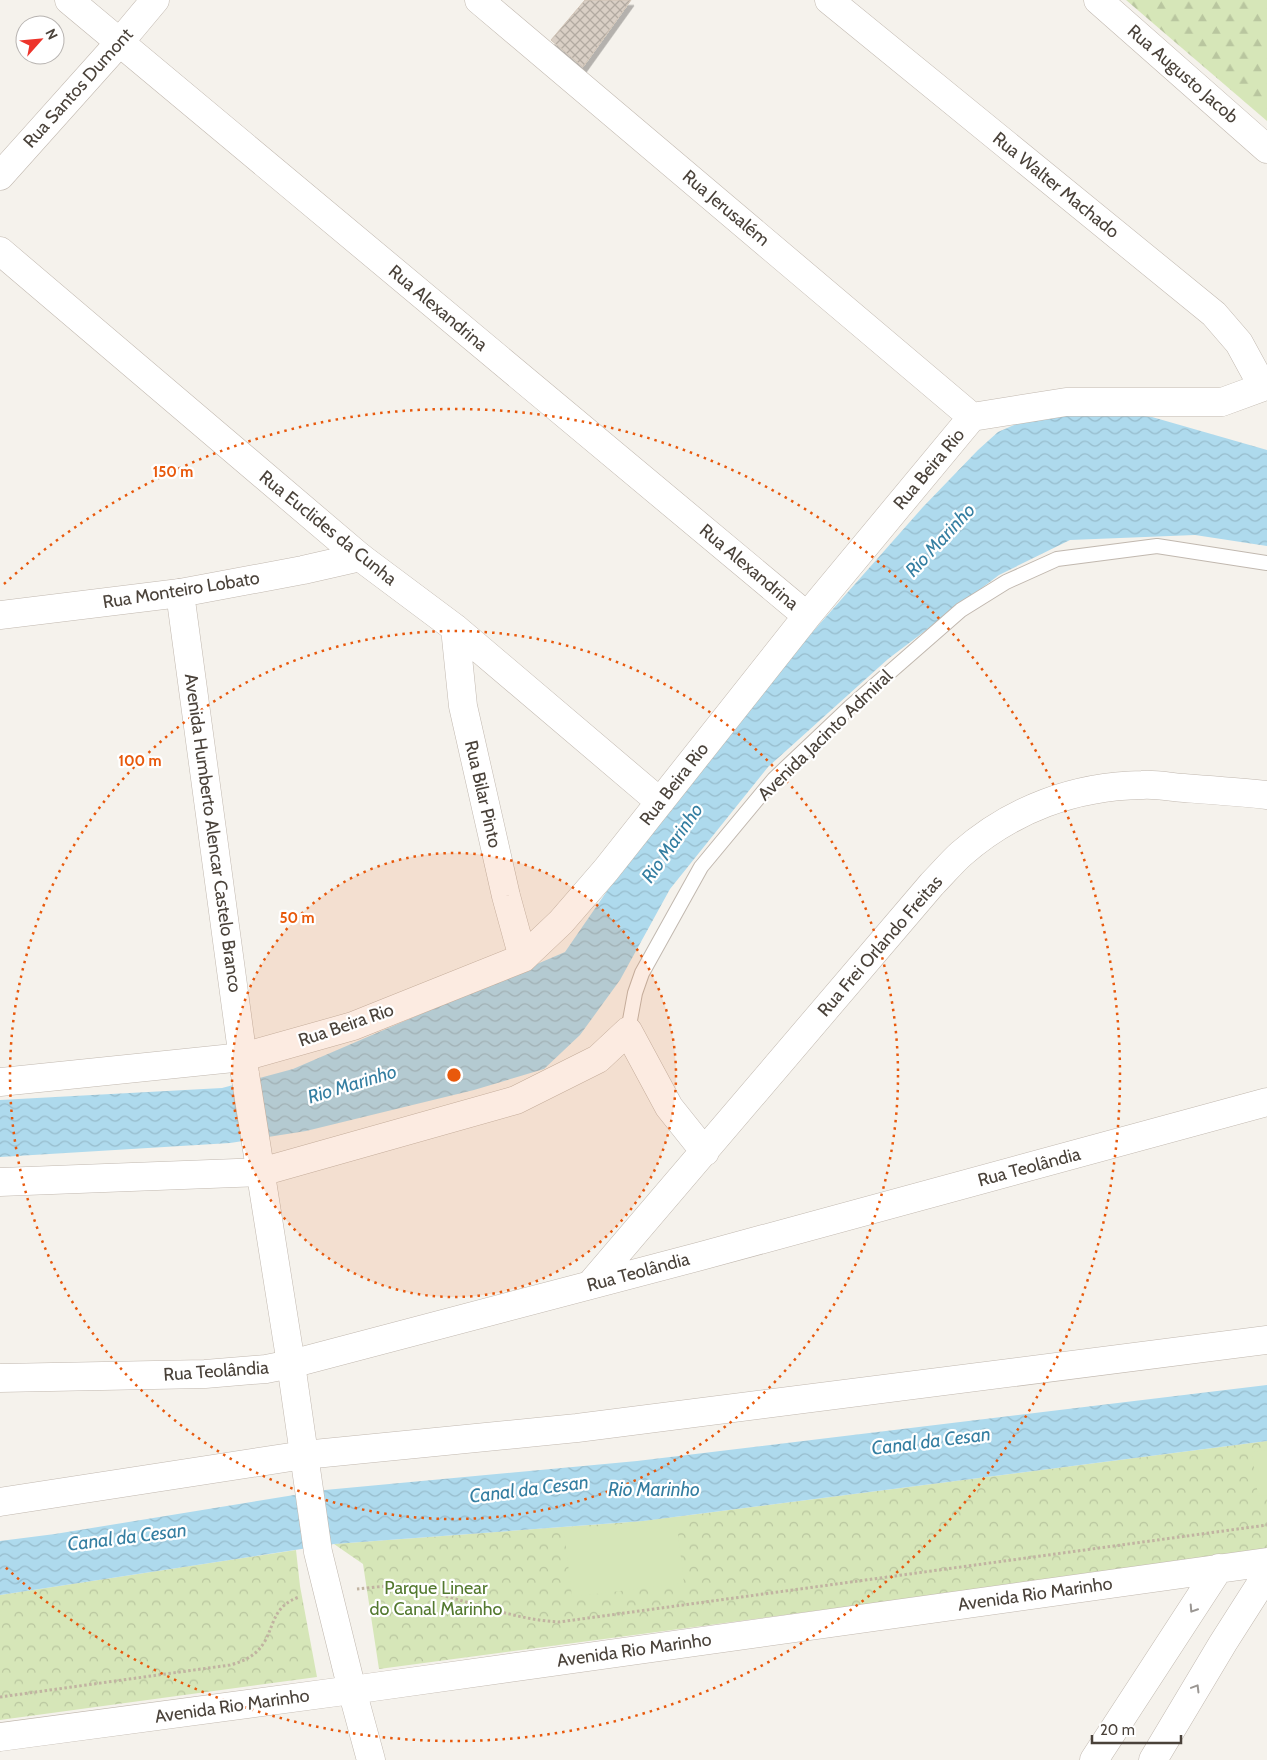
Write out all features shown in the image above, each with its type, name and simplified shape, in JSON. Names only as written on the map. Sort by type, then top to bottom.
[{"type":"street","name":"Rua Alexandrina","points":[[69,0],[119,44],[807,616]]},
{"type":"street","name":"Rua Santos Dumont","points":[[0,176],[119,44],[155,0]]},
{"type":"street","name":"Rua Jerusalém","points":[[479,0],[972,417]]},
{"type":"street","name":"Rua Walter Machado","points":[[829,0],[1214,314],[1239,343],[1265,388]]},
{"type":"street","name":"Rua Augusto Jacob","points":[[1098,0],[1267,149]]},
{"type":"street","name":"Rua Euclides da Cunha","points":[[0,251],[360,557],[455,628],[660,802]]},
{"type":"street","name":"Rua Beira Rio","points":[[0,1082],[244,1066],[353,1026],[523,958],[561,922],[606,870],[807,616],[972,417],[1066,402],[1222,402],[1265,388]]},
{"type":"street","name":"Rua Monteiro Lobato","points":[[0,615],[180,593],[303,570],[360,557]]},
{"type":"street","name":"Avenida Humberto Alencar Castelo Branco","points":[[180,593],[244,1066],[291,1364],[318,1552],[371,1760]]},
{"type":"street","name":"Rua Bilar Pinto","points":[[455,628],[463,706],[506,896],[523,958]]},
{"type":"street","name":"Rua Frei Orlando Freitas","points":[[590,1285],[932,884],[960,855],[983,836],[1035,806],[1090,789],[1144,785],[1267,795]]},
{"type":"street","points":[[0,1182],[259,1162],[516,1100],[598,1060],[628,1032],[669,1107],[705,1152]]},
{"type":"street","name":"Rua Teolândia","points":[[0,1378],[236,1373],[291,1364],[1267,1102]]},
{"type":"street","points":[[0,1502],[306,1467],[578,1428],[1267,1340]]},
{"type":"street","name":"Avenida Rio Marinho","points":[[0,1737],[352,1690],[1267,1562]]},
{"type":"street","points":[[1094,1760],[1219,1568]]},
{"type":"street","points":[[1153,1760],[1267,1574]]},
{"type":"lane","name":"Avenida Jacinto Admiral","points":[[628,1032],[635,994],[642,973],[701,867],[774,779],[850,707],[962,610],[1006,582],[1057,559],[1157,546],[1267,563]]},
{"type":"path","points":[[0,1697],[230,1665],[240,1662],[252,1655],[264,1642],[272,1620],[285,1605],[294,1598],[304,1595],[390,1586],[416,1589],[527,1618],[559,1622],[1267,1525]]},
{"type":"green space","points":[[1126,0],[1267,0],[1267,121]]},
{"type":"green space","name":"Parque Linear do Canal Marinho","points":[[1267,1441],[1267,1551],[379,1669],[363,1564],[334,1544],[643,1521]]},
{"type":"green space","points":[[1267,1450],[1267,1495],[1258,1496],[1252,1452]]},
{"type":"green space","points":[[676,1517],[684,1583],[572,1597],[564,1531]]},
{"type":"green space","points":[[296,1550],[300,1586],[317,1677],[0,1720],[0,1595]]},
{"type":"water","points":[[1085,409],[1152,417],[1267,450],[1267,546],[1195,535],[1070,540],[999,575],[888,659],[768,767],[670,889],[620,980],[580,1035],[544,1069],[474,1090],[306,1131],[230,1143],[0,1157],[0,1100],[222,1088],[293,1069],[565,952],[689,772],[923,507],[998,432],[1039,414]]},
{"type":"water","name":"Rio Marinho","points":[[1267,1385],[1267,1441],[643,1521],[334,1544],[0,1595],[0,1541],[55,1534],[325,1490],[637,1461]]},
{"type":"building","points":[[585,0],[631,0],[583,67],[551,40]]},
{"type":"water label","name":"Canal da Cesan","points":[[931,1441]]},
{"type":"water label","name":"Canal da Cesan","points":[[529,1489]]},
{"type":"water label","name":"Canal da Cesan","points":[[127,1537]]}]
